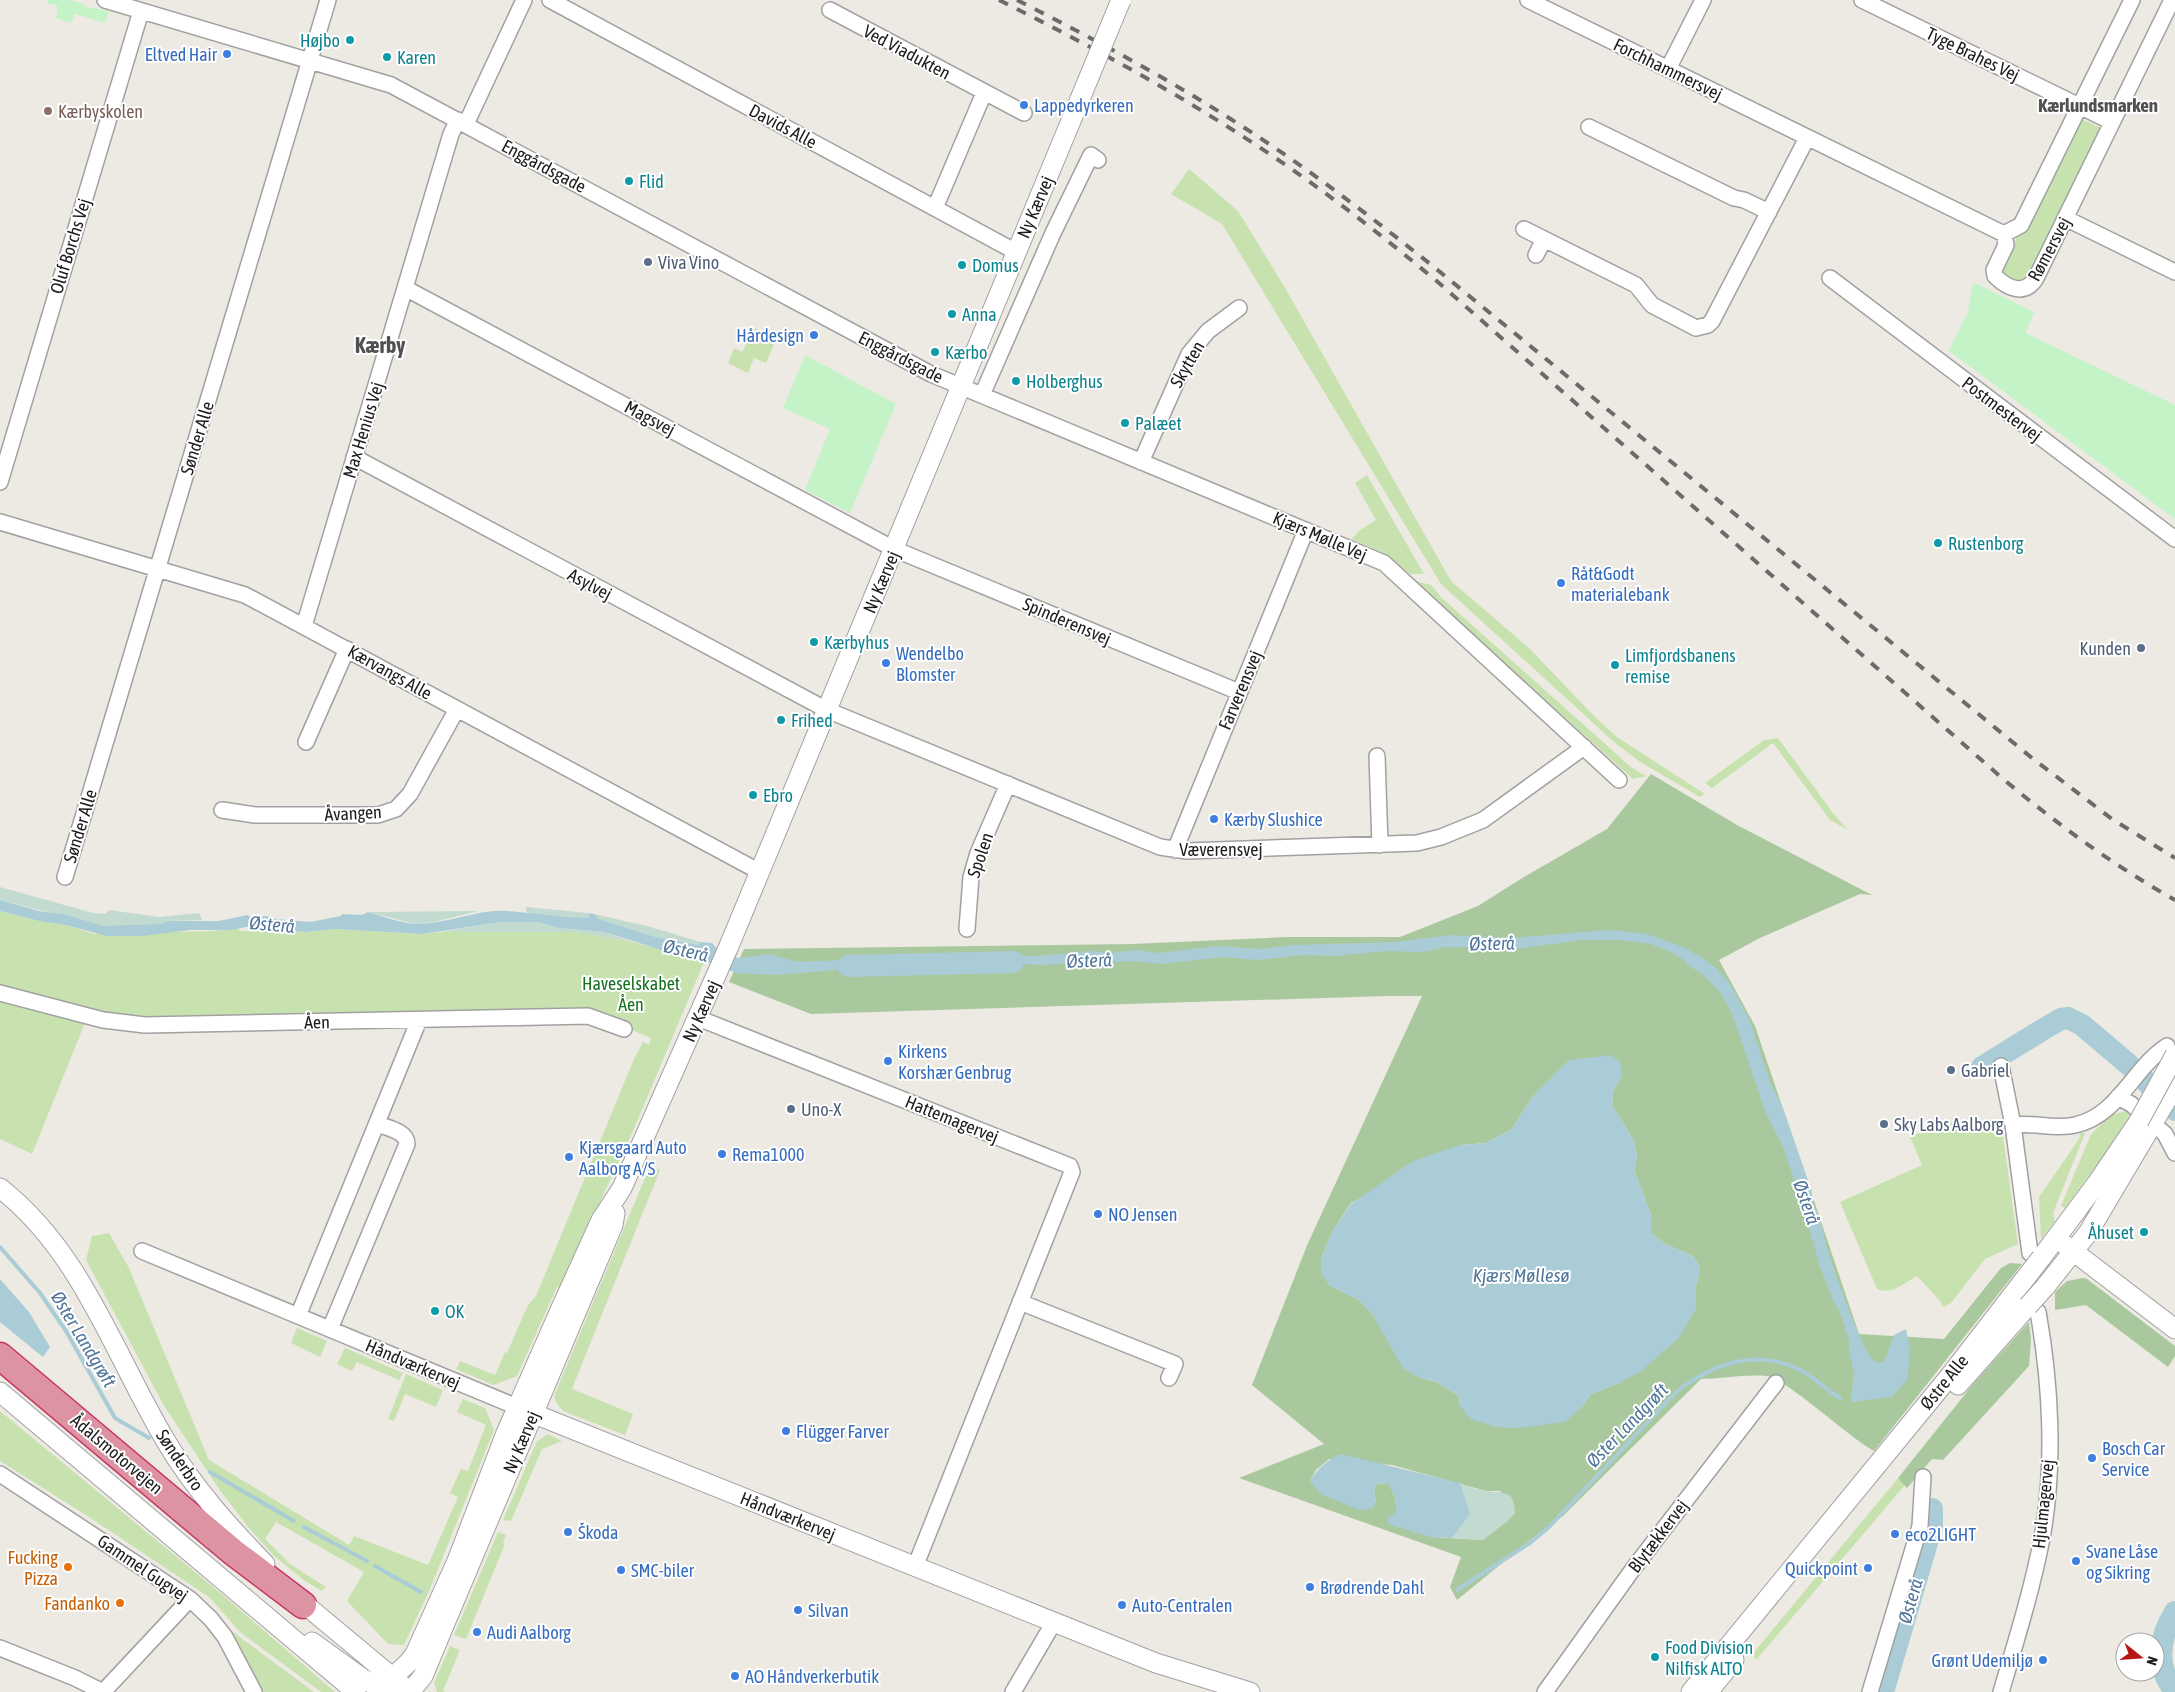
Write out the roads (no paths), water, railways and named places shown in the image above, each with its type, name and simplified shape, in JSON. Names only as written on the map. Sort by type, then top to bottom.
[{"type":"highway","name":"Ådalsmotorvejen","points":[[0,1356],[233,1552],[303,1605]]},
{"type":"street","name":"Enggårdsgade","points":[[104,0],[391,85],[931,374],[960,386]]},
{"type":"street","name":"Sønder Alle","points":[[64,877],[328,0]]},
{"type":"street","points":[[462,122],[524,0]]},
{"type":"street","name":"Davids Alle","points":[[550,0],[1016,252]]},
{"type":"street","name":"Ny Kærvej","points":[[410,1692],[423,1676],[525,1410],[601,1220],[622,1188],[718,972],[1121,0]]},
{"type":"street","name":"Forchhammersvej","points":[[1528,0],[2004,234]]},
{"type":"street","points":[[1668,69],[1703,0]]},
{"type":"street","name":"Tyge Brahes Vej","points":[[1862,0],[2112,122]]},
{"type":"street","name":"Rømersvej","points":[[2132,0],[2021,225],[2004,234],[2006,245],[1994,270],[1995,276],[2017,289],[2024,290],[2031,286],[2036,278],[2172,0]]},
{"type":"street","name":"Ved Viadukten","points":[[830,10],[1024,113]]},
{"type":"street","name":"Oluf Borchs Vej","points":[[0,482],[141,11]]},
{"type":"street","points":[[935,208],[984,93]]},
{"type":"street","name":"Max Henius Vej","points":[[304,626],[451,134],[462,122]]},
{"type":"street","points":[[1589,127],[1734,198],[1744,200],[1769,212]]},
{"type":"street","points":[[1524,229],[1636,285],[1652,305],[1696,328],[1702,328],[1712,320],[1807,138]]},
{"type":"street","name":"Ny Kærvej","points":[[982,395],[1053,232],[1091,155],[1098,160]]},
{"type":"street","points":[[2065,218],[2175,272]]},
{"type":"street","points":[[1536,255],[1544,239]]},
{"type":"street","name":"Postmestervej","points":[[1830,278],[2175,539]]},
{"type":"street","name":"Magsvej","points":[[405,288],[894,549]]},
{"type":"street","name":"Skytten","points":[[1142,462],[1189,354],[1208,330],[1239,308]]},
{"type":"street","name":"Kjærs Mølle Vej","points":[[960,386],[1384,563],[1620,780]]},
{"type":"street","name":"Asylvej","points":[[354,457],[827,710]]},
{"type":"street","name":"Kærvangs Alle","points":[[0,522],[244,595],[760,872]]},
{"type":"street","name":"Farverensvej","points":[[1175,850],[1306,530]]},
{"type":"street","name":"Spinderensvej","points":[[894,549],[1239,692]]},
{"type":"street","points":[[306,742],[347,649]]},
{"type":"street","name":"Åvangen","points":[[222,810],[255,816],[378,815],[396,809],[410,794],[457,708]]},
{"type":"street","name":"Væverensvej","points":[[827,710],[1160,847],[1175,850],[1417,843],[1441,837],[1483,820],[1584,748]]},
{"type":"street","points":[[1377,756],[1380,845]]},
{"type":"street","name":"Spolen","points":[[967,929],[971,877],[978,853],[1008,784]]},
{"type":"street","name":"Åen","points":[[5,994],[103,1020],[145,1025],[588,1016],[624,1029]]},
{"type":"street","name":"Hattemagervej","points":[[698,1018],[1070,1166],[1072,1172],[915,1567]]},
{"type":"street","points":[[298,1316],[419,1020]]},
{"type":"street","points":[[2013,1125],[2028,1123],[2058,1126],[2076,1125],[2107,1110],[2156,1053],[2171,1051]]},
{"type":"street","name":"Østre Alle","points":[[1708,1692],[1910,1442],[2033,1309],[2045,1287],[2074,1252],[2144,1126],[2171,1051]]},
{"type":"street","points":[[2002,1066],[2036,1256]]},
{"type":"street","name":"Østre Alle","points":[[1691,1692],[1949,1377],[2024,1280],[2036,1256],[2056,1238],[2175,1086]]},
{"type":"street","points":[[2118,1097],[2131,1104],[2165,1134],[2175,1153]]},
{"type":"street","points":[[330,1329],[407,1144],[407,1138],[404,1135],[378,1124]]},
{"type":"street","name":"Sønderbro","points":[[0,1188],[33,1216],[52,1238],[71,1266],[168,1445],[221,1517],[384,1688],[410,1692]]},
{"type":"street","points":[[2056,1238],[2175,1329]]},
{"type":"street","name":"Håndværkervej","points":[[142,1251],[525,1410],[915,1567],[1164,1666],[1250,1692]]},
{"type":"street","points":[[1020,1302],[1175,1364],[1169,1378]]},
{"type":"street","name":"Hjulmagervej","points":[[2000,1692],[2033,1580],[2042,1537],[2047,1498],[2048,1396],[2045,1350],[2033,1309]]},
{"type":"street","name":"Blytækkervej","points":[[1546,1692],[1633,1569],[1776,1383]]},
{"type":"street","points":[[0,1393],[356,1692]]},
{"type":"street","name":"Ny Kærvej","points":[[384,1688],[415,1654],[457,1561],[484,1488],[525,1410]]},
{"type":"street","name":"Gammel Gugvej","points":[[0,1474],[190,1599],[222,1632],[254,1692]]},
{"type":"street","points":[[1870,1692],[1920,1526],[1923,1477]]},
{"type":"street","points":[[223,1580],[384,1688]]},
{"type":"street","points":[[0,1648],[75,1678],[103,1692],[190,1599]]},
{"type":"street","points":[[1013,1692],[1054,1622]]},
{"type":"water","points":[[0,900],[39,911],[67,915],[103,926],[160,924],[169,921],[219,921],[247,915],[251,917],[266,916],[276,919],[310,922],[341,916],[342,914],[362,915],[368,912],[417,924],[440,922],[496,911],[589,918],[588,913],[594,914],[598,919],[652,936],[699,945],[700,942],[712,943],[718,950],[738,958],[769,954],[798,962],[841,960],[868,955],[916,958],[963,953],[1036,956],[1093,951],[1107,953],[1139,950],[1158,953],[1218,946],[1259,949],[1295,945],[1397,942],[1449,935],[1512,938],[1610,930],[1647,934],[1683,947],[1701,957],[1716,968],[1730,984],[1749,1019],[1770,1082],[1783,1108],[1812,1192],[1809,1201],[1819,1217],[1836,1275],[1863,1344],[1874,1361],[1881,1362],[1885,1360],[1894,1335],[1906,1329],[1910,1350],[1907,1380],[1892,1397],[1852,1402],[1854,1374],[1849,1351],[1849,1340],[1841,1315],[1820,1267],[1802,1204],[1796,1198],[1796,1187],[1784,1149],[1765,1111],[1733,1016],[1722,995],[1705,976],[1673,953],[1651,944],[1621,940],[1583,940],[1522,948],[1445,947],[1423,952],[1386,951],[1334,956],[1304,955],[1258,960],[1223,957],[1163,964],[1132,961],[1043,965],[977,962],[946,963],[921,967],[879,965],[875,967],[775,975],[737,973],[672,949],[664,951],[605,932],[559,928],[537,922],[502,922],[422,934],[336,929],[305,932],[257,925],[230,930],[190,930],[143,936],[106,936],[66,925],[39,921],[0,911]]},
{"type":"water","name":"Kjærs Møllesø","points":[[1610,1055],[1620,1061],[1622,1074],[1613,1092],[1612,1106],[1633,1139],[1637,1157],[1634,1170],[1651,1215],[1651,1233],[1665,1244],[1693,1256],[1700,1268],[1696,1286],[1696,1309],[1678,1339],[1640,1372],[1591,1394],[1580,1409],[1565,1422],[1517,1428],[1496,1427],[1471,1419],[1460,1406],[1459,1396],[1437,1382],[1420,1378],[1403,1368],[1372,1314],[1359,1300],[1329,1285],[1321,1273],[1321,1259],[1332,1232],[1351,1204],[1413,1161],[1460,1145],[1486,1143],[1511,1130],[1533,1096],[1569,1060]]},
{"type":"water","points":[[0,1279],[29,1312],[50,1347],[43,1357],[0,1322]]},
{"type":"water","points":[[1341,1454],[1460,1483],[1470,1514],[1452,1538],[1430,1537],[1388,1524],[1387,1518],[1396,1513],[1396,1509],[1395,1497],[1388,1483],[1377,1484],[1374,1490],[1376,1502],[1373,1508],[1360,1510],[1320,1494],[1310,1481],[1323,1465]]},
{"type":"waterway","name":"Østerå","points":[[848,966],[1013,962]]},
{"type":"waterway","points":[[1982,1067],[2061,1019],[2068,1018],[2082,1025],[2128,1064],[2175,1110]]},
{"type":"waterway","name":"Øster Landgrøft","points":[[0,1247],[40,1293],[66,1331],[115,1418],[149,1438]]},
{"type":"waterway","name":"Øster Landgrøft","points":[[1457,1590],[1530,1543],[1548,1528],[1676,1392],[1705,1374],[1736,1362],[1769,1360],[1802,1371],[1840,1398]]},
{"type":"waterway","name":"Øster Landgrøft","points":[[210,1472],[294,1521]]},
{"type":"waterway","name":"Østerå","points":[[1883,1692],[1932,1526],[1932,1509]]},
{"type":"waterway","name":"Øster Landgrøft","points":[[304,1527],[367,1561]]},
{"type":"waterway","name":"Øster Landgrøft","points":[[375,1566],[421,1592]]},
{"type":"waterway","points":[[2175,1612],[2165,1632],[2161,1652],[2164,1672],[2175,1691]]},
{"type":"railway","points":[[999,0],[1074,38],[1184,100],[1255,144],[1347,210],[1439,283],[2002,778],[2086,843],[2130,873],[2175,900]]},
{"type":"railway","points":[[1017,0],[1167,80],[1277,150],[1346,199],[1434,267],[2032,758],[2112,819],[2175,858]]},
{"type":"place","name":"Højbo","points":[[350,40]]},
{"type":"place","name":"Eltved Hair","points":[[227,54]]},
{"type":"place","name":"Karen","points":[[387,57]]},
{"type":"place","name":"Lappedyrkeren","points":[[1024,105]]},
{"type":"place","name":"Kærbyskolen","points":[[48,111]]},
{"type":"place","name":"Flid","points":[[629,181]]},
{"type":"place","name":"Viva Vino","points":[[648,262]]},
{"type":"place","name":"Domus","points":[[962,265]]},
{"type":"place","name":"Anna","points":[[952,314]]},
{"type":"place","name":"Hårdesign","points":[[814,335]]},
{"type":"place","name":"Kærbo","points":[[935,352]]},
{"type":"place","name":"Holberghus","points":[[1016,381]]},
{"type":"place","name":"Palæet","points":[[1125,423]]},
{"type":"place","name":"Rustenborg","points":[[1938,543]]},
{"type":"place","name":"Råt&Godt materialebank","points":[[1561,583]]},
{"type":"place","name":"Kærbyhus","points":[[814,642]]},
{"type":"place","name":"Kunden","points":[[2141,648]]},
{"type":"place","name":"Wendelbo Blomster","points":[[886,663]]},
{"type":"place","name":"Limfjordsbanens remise","points":[[1615,665]]},
{"type":"place","name":"Frihed","points":[[781,720]]},
{"type":"place","name":"Ebro","points":[[753,795]]},
{"type":"place","name":"Kærby Slushice","points":[[1214,819]]},
{"type":"place","name":"Kirkens Korshær Genbrug","points":[[888,1061]]},
{"type":"place","name":"Gabriel","points":[[1951,1070]]},
{"type":"place","name":"Uno-X","points":[[791,1109]]},
{"type":"place","name":"Sky Labs Aalborg","points":[[1884,1124]]},
{"type":"place","name":"Rema1000","points":[[722,1154]]},
{"type":"place","name":"Kjærsgaard Auto Aalborg A/S","points":[[569,1157]]},
{"type":"place","name":"NO Jensen","points":[[1098,1214]]},
{"type":"place","name":"Åhuset","points":[[2144,1232]]},
{"type":"place","name":"OK","points":[[435,1311]]},
{"type":"place","name":"Flügger Farver","points":[[786,1431]]},
{"type":"place","name":"Bosch Car Service","points":[[2092,1458]]},
{"type":"place","name":"Škoda","points":[[568,1532]]},
{"type":"place","name":"eco2LIGHT","points":[[1895,1534]]},
{"type":"place","name":"Svane Låse og Sikring","points":[[2076,1561]]},
{"type":"place","name":"Fucking Pizza","points":[[68,1567]]},
{"type":"place","name":"Quickpoint","points":[[1868,1568]]},
{"type":"place","name":"SMC-biler","points":[[621,1570]]},
{"type":"place","name":"Brødrende Dahl","points":[[1310,1587]]},
{"type":"place","name":"Fandanko","points":[[120,1603]]},
{"type":"place","name":"Auto-Centralen","points":[[1122,1605]]},
{"type":"place","name":"Silvan","points":[[798,1610]]},
{"type":"place","name":"Audi Aalborg","points":[[477,1632]]},
{"type":"place","name":"Food Division Nilfisk ALTO","points":[[1655,1657]]},
{"type":"place","name":"Grønt Udemiljø","points":[[2043,1660]]},
{"type":"place","name":"AO Håndverkerbutik","points":[[735,1676]]},
{"type":"district","name":"Kærlundsmarken","points":[[2098,105]]},
{"type":"district","name":"Kærby","points":[[380,345]]},
{"type":"park label","name":"Haveselskabet Åen","points":[[631,993]]}]
